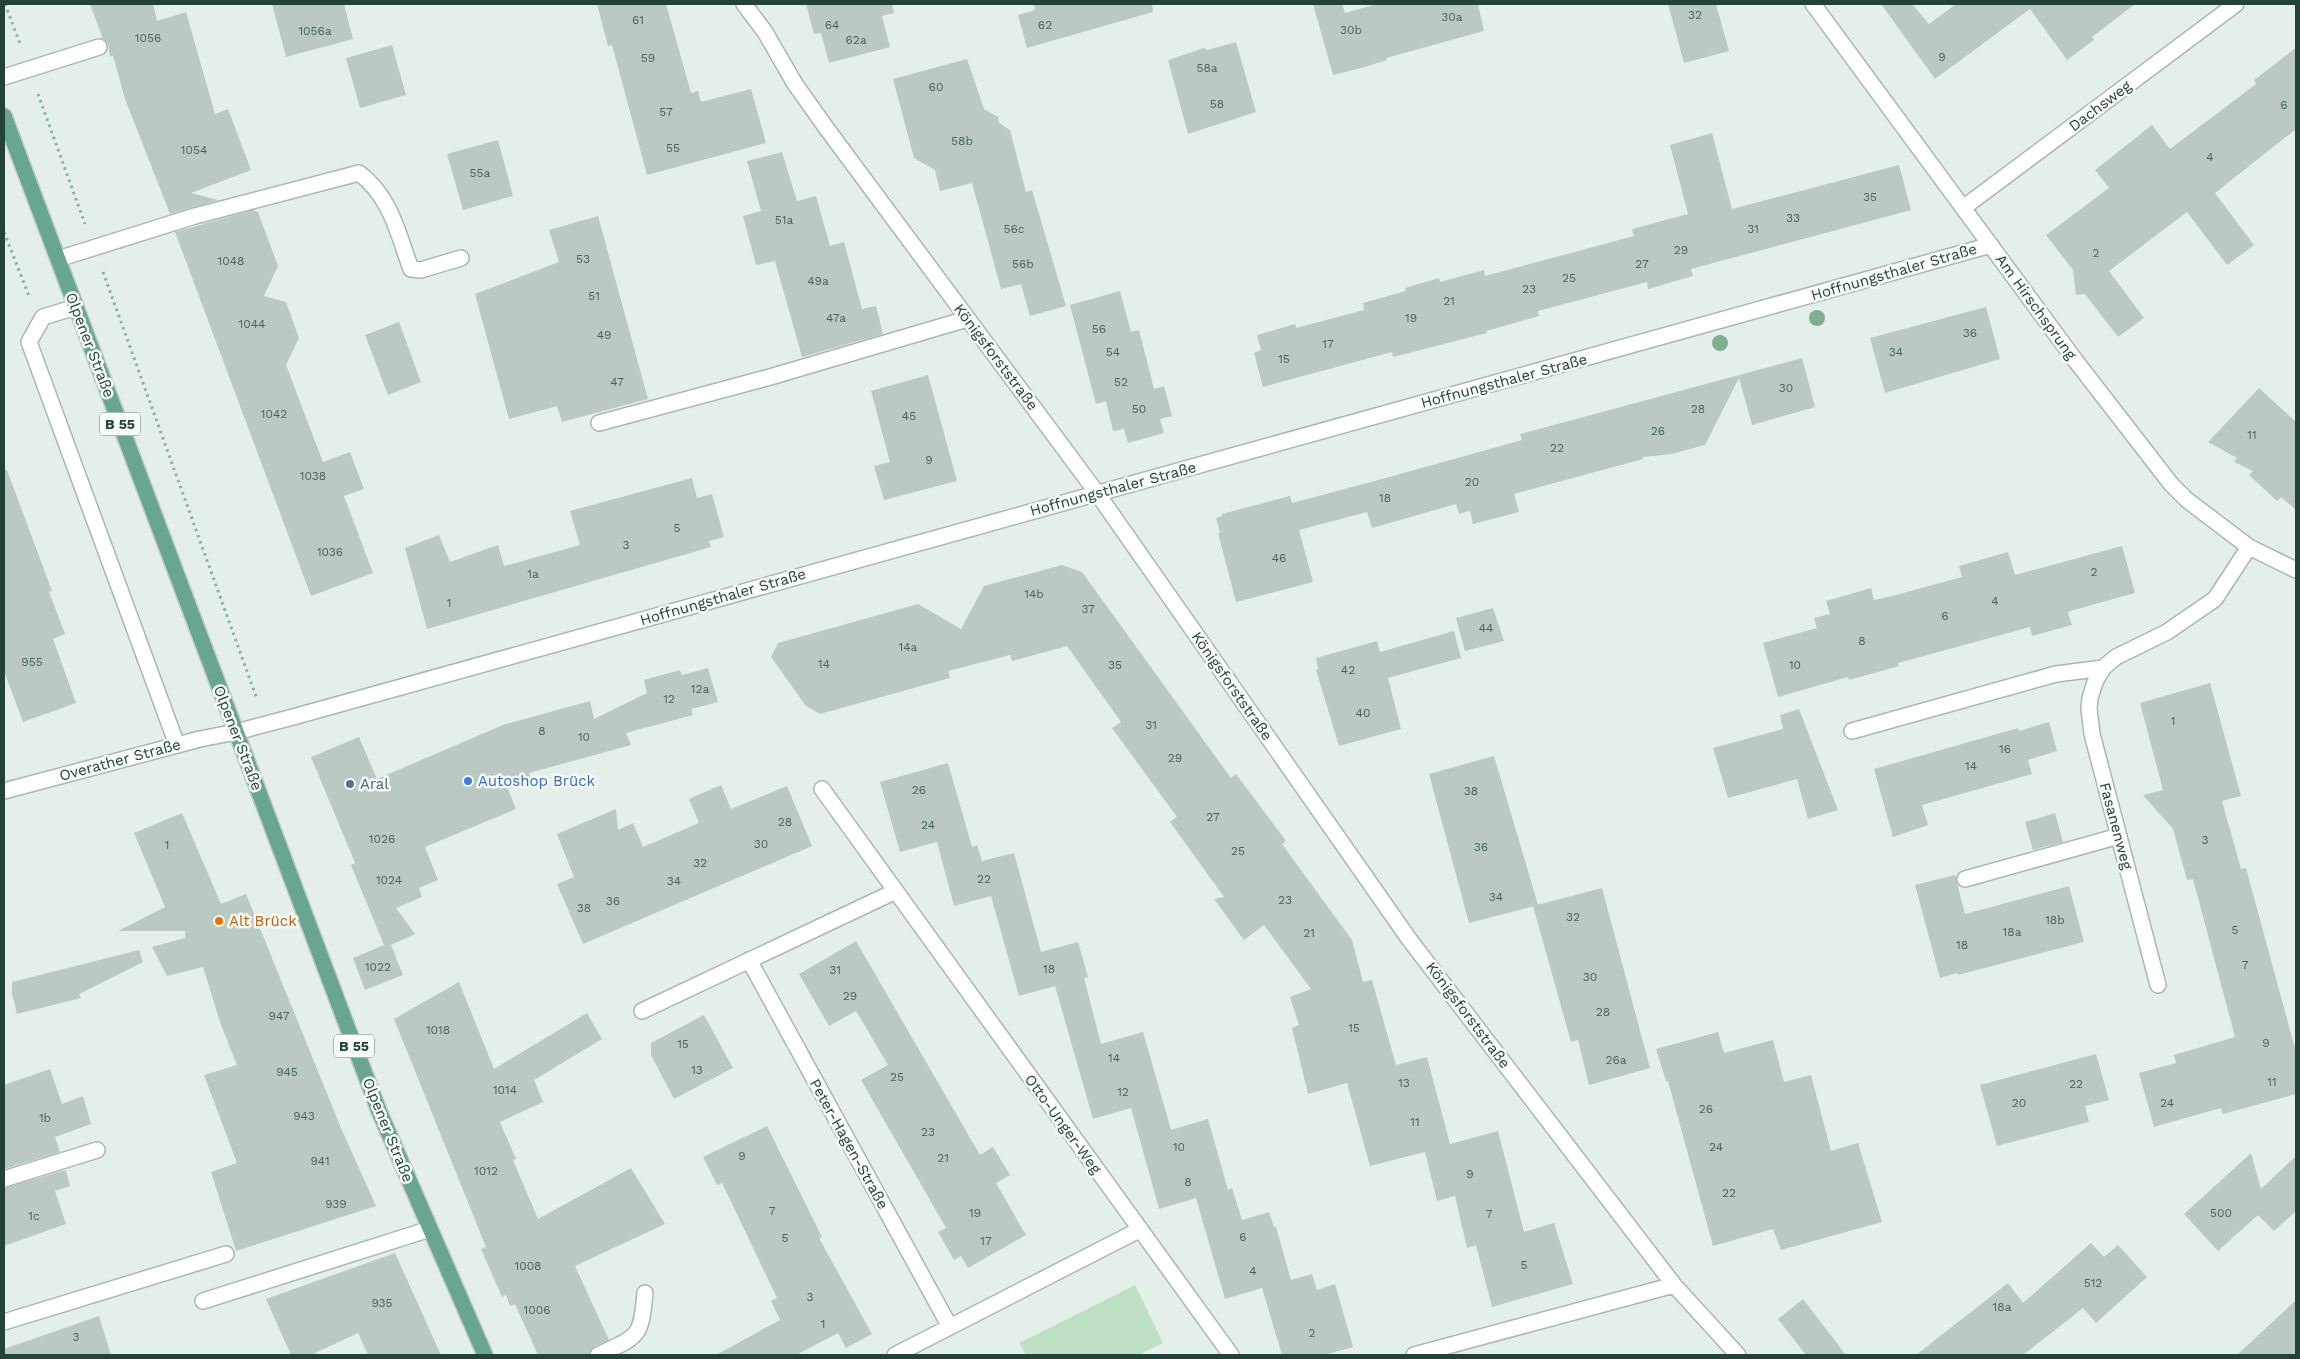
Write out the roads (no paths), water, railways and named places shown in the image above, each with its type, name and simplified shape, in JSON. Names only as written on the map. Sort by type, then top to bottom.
[{"type":"main road","name":"Olpener Straße","points":[[4,116],[379,1111],[484,1355]]},
{"type":"street","name":"Königsforststraße","points":[[744,4],[765,32],[795,84],[821,122],[1097,493],[1409,939],[1674,1285],[1738,1355]]},
{"type":"street","name":"Am Hirschsprung","points":[[1813,4],[2075,360],[2171,484],[2187,500],[2249,547],[2296,570]]},
{"type":"street","name":"Dachsweg","points":[[1963,208],[2236,4]]},
{"type":"street","points":[[4,77],[99,47]]},
{"type":"street","points":[[58,259],[195,216],[359,173],[370,181],[386,201],[411,270],[421,270],[461,258]]},
{"type":"street","name":"Hoffnungsthaler Straße","points":[[236,732],[1991,245]]},
{"type":"street","points":[[76,307],[42,318],[29,342],[176,745]]},
{"type":"street","points":[[600,423],[770,377],[967,319]]},
{"type":"street","name":"Fasanenweg","points":[[2158,986],[2090,721],[2092,689],[2103,668],[2116,657],[2167,632],[2215,599],[2249,547]]},
{"type":"street","name":"Fasanenweg","points":[[1852,731],[2056,674],[2103,668]]},
{"type":"street","name":"Overather Straße","points":[[4,791],[176,745],[236,732]]},
{"type":"street","name":"Otto-Unger-Weg","points":[[822,789],[1139,1230],[1232,1355]]},
{"type":"street","points":[[1965,879],[2119,836]]},
{"type":"street","points":[[642,1011],[896,891]]},
{"type":"street","name":"Peter-Hagen-Straße","points":[[749,960],[950,1327]]},
{"type":"street","points":[[4,1180],[97,1150]]},
{"type":"street","points":[[203,1301],[430,1229]]},
{"type":"street","points":[[895,1355],[1139,1230]]},
{"type":"street","points":[[4,1322],[226,1254]]},
{"type":"street","points":[[1414,1355],[1674,1285]]},
{"type":"street","points":[[598,1355],[632,1339],[642,1322],[645,1293]]},
{"type":"place","name":"Autoshop Brück","points":[[468,781]]},
{"type":"place","name":"Aral","points":[[350,784]]},
{"type":"place","name":"Alt Brück","points":[[219,921]]}]
